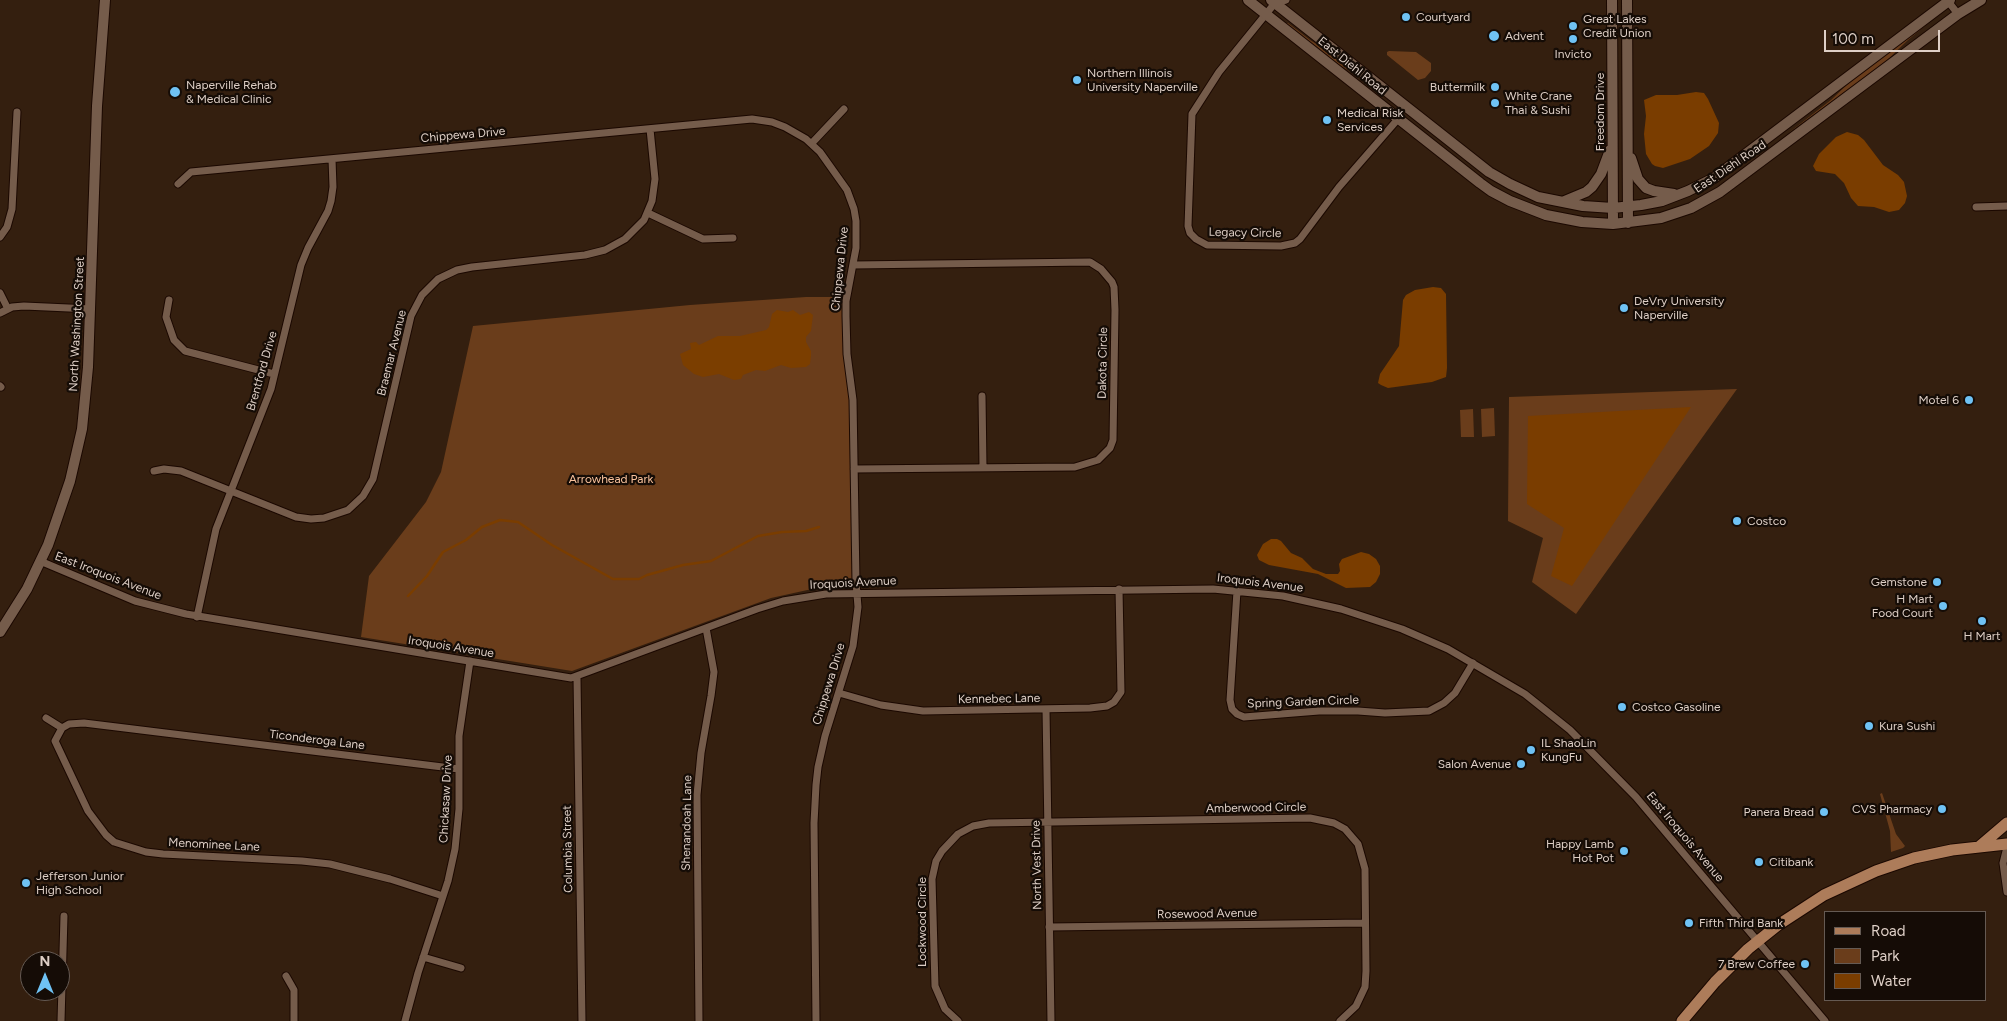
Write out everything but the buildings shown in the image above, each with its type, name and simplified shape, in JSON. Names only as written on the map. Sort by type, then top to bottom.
[{"type":"main road","points":[[1980,846],[2007,823]]},
{"type":"main road","points":[[1682,1021],[1728,969],[1758,941],[1824,895],[1854,880],[1922,856],[1980,846],[2007,846]]},
{"type":"street","name":"North Washington Street","points":[[0,632],[23,596],[62,508],[82,429],[88,366],[97,106],[105,0]]},
{"type":"street","name":"East Diehl Road","points":[[1248,0],[1480,183],[1510,201],[1532,210],[1566,219],[1613,224],[1661,218],[1677,213],[1720,192],[1958,14],[1981,0]]},
{"type":"street","points":[[1274,1],[1286,0]]},
{"type":"street","name":"Freedom Drive","points":[[1612,0],[1613,224]]},
{"type":"street","points":[[1627,0],[1628,223]]},
{"type":"street","points":[[1948,0],[1958,14]]},
{"type":"street","name":"East Diehl Road","points":[[1274,1],[1489,172],[1523,190],[1560,203],[1613,208],[1662,201],[1702,184],[1727,169],[1948,0]]},
{"type":"street","name":"Legacy Circle","points":[[1274,1],[1266,14],[1219,72],[1192,114],[1188,226],[1190,234],[1207,245],[1281,246],[1295,243],[1339,187],[1398,118]]},
{"type":"street","points":[[812,143],[844,109]]},
{"type":"street","points":[[0,237],[10,221],[12,210],[17,112]]},
{"type":"street","name":"Chippewa Drive","points":[[178,184],[191,172],[731,121],[758,120],[785,127],[812,143],[842,183],[852,202],[856,221],[853,265],[846,302],[846,324],[847,354],[853,400],[858,606],[853,646],[825,736],[816,785],[814,822],[816,1021]]},
{"type":"street","name":"Braemar Avenue","points":[[154,471],[164,469],[181,471],[296,517],[324,518],[348,510],[363,496],[373,479],[411,316],[416,304],[429,287],[448,274],[472,266],[585,255],[619,244],[631,234],[648,213],[654,191],[655,179],[650,129]]},
{"type":"street","points":[[1628,141],[1638,179],[1646,188],[1654,192],[1678,195]]},
{"type":"street","points":[[1560,203],[1586,192],[1592,187],[1601,174],[1612,142]]},
{"type":"street","name":"Brentford Drive","points":[[197,617],[210,551],[264,407],[301,265],[328,211],[331,201],[333,187],[332,159]]},
{"type":"street","points":[[1976,207],[2007,206]]},
{"type":"street","points":[[648,213],[703,238],[733,238]]},
{"type":"street","name":"Dakota Circle","points":[[853,265],[1090,262],[1101,269],[1112,282],[1115,310],[1113,440],[1110,448],[1098,460],[1076,467],[854,469]]},
{"type":"street","points":[[0,293],[8,309]]},
{"type":"street","points":[[169,300],[166,317],[174,340],[184,351],[274,374]]},
{"type":"street","points":[[0,313],[8,309],[24,306],[91,309]]},
{"type":"street","points":[[982,396],[983,467]]},
{"type":"street","name":"East Iroquois Avenue","points":[[40,561],[135,601],[197,617]]},
{"type":"street","name":"Kennebec Lane","points":[[839,693],[881,705],[923,711],[1102,708],[1114,702],[1121,692],[1119,589]]},
{"type":"street","name":"Iroquois Avenue","points":[[197,617],[571,678],[783,601],[826,594],[857,592],[1205,589],[1283,596],[1315,602],[1371,618],[1419,635],[1510,685]]},
{"type":"street","name":"Spring Garden Circle","points":[[1238,591],[1230,700],[1232,709],[1237,714],[1244,716],[1319,711],[1385,713],[1429,711],[1444,703],[1455,693],[1473,663]]},
{"type":"street","name":"Shenandoah Lane","points":[[699,1021],[697,795],[701,753],[712,696],[714,672],[706,628]]},
{"type":"street","name":"Chickasaw Drive","points":[[406,1021],[423,957],[452,863],[457,831],[462,711],[470,661]]},
{"type":"street","name":"Columbia Street","points":[[577,677],[582,1021]]},
{"type":"street","name":"East Iroquois Avenue","points":[[1510,685],[1536,702],[1570,730],[1618,777],[1825,1021]]},
{"type":"street","name":"North Vest Drive","points":[[1046,709],[1051,1021]]},
{"type":"street","points":[[46,718],[62,728]]},
{"type":"street","name":"Ticonderoga Lane","points":[[62,728],[69,724],[84,722],[459,769]]},
{"type":"street","name":"Menominee Lane","points":[[62,728],[55,742],[62,759],[88,811],[106,835],[114,842],[146,852],[163,854],[330,864],[390,879],[443,896]]},
{"type":"street","name":"Amberwood Circle","points":[[1048,822],[1310,818],[1334,823],[1345,829],[1352,837],[1362,856],[1365,869],[1366,971],[1365,987],[1356,1006],[1340,1021]]},
{"type":"street","name":"Lockwood Circle","points":[[953,1019],[938,995],[934,969],[932,879],[936,861],[946,845],[958,834],[972,826],[989,823],[1048,822]]},
{"type":"street","points":[[2007,846],[2003,863],[2007,892]]},
{"type":"street","points":[[61,1021],[64,916]]},
{"type":"street","name":"Rosewood Avenue","points":[[1049,927],[1365,923]]},
{"type":"street","points":[[423,957],[461,968]]},
{"type":"street","points":[[286,976],[294,990],[294,1021]]},
{"type":"green space","points":[[1937,16],[1883,64],[1787,134],[1831,100],[1855,77]]},
{"type":"green space","points":[[1288,23],[1310,40],[1339,58],[1388,98],[1328,58],[1285,24]]},
{"type":"green space","points":[[1389,51],[1416,52],[1431,63],[1431,71],[1425,78],[1418,80],[1387,55]]},
{"type":"green space","name":"Arrowhead Park","points":[[806,297],[846,297],[851,385],[856,586],[812,589],[771,598],[572,671],[361,637],[369,576],[426,502],[441,472],[473,326],[690,305]]},
{"type":"green space","points":[[1737,389],[1576,614],[1532,582],[1543,538],[1508,521],[1509,397]]},
{"type":"green space","points":[[1494,408],[1495,436],[1482,437],[1481,409]]},
{"type":"green space","points":[[1473,409],[1474,437],[1461,437],[1460,410]]},
{"type":"green space","points":[[1882,793],[1896,834],[1905,846],[1891,852],[1890,831],[1880,794]]},
{"type":"shaded area","points":[[777,310],[788,312],[793,310],[800,315],[809,312],[813,315],[811,331],[806,337],[811,356],[810,364],[806,367],[791,368],[781,365],[765,371],[756,370],[743,375],[741,379],[734,380],[719,374],[703,377],[694,374],[683,365],[680,354],[691,349],[690,343],[696,342],[699,345],[718,336],[740,336],[766,330],[769,327],[772,314]]},
{"type":"water","points":[[1696,92],[1704,93],[1708,99],[1719,123],[1718,133],[1709,146],[1690,159],[1663,168],[1655,166],[1646,154],[1644,100],[1656,95],[1677,95]]},
{"type":"water","points":[[1847,132],[1858,135],[1864,140],[1883,165],[1898,175],[1904,182],[1907,196],[1905,203],[1899,210],[1889,212],[1874,207],[1858,206],[1851,198],[1844,183],[1835,174],[1816,171],[1813,166],[1819,154],[1836,137]]},
{"type":"water","points":[[1433,287],[1441,288],[1446,294],[1446,377],[1432,382],[1388,388],[1381,385],[1378,383],[1380,374],[1399,346],[1403,300],[1406,295],[1415,290]]},
{"type":"water","points":[[1691,407],[1572,586],[1551,576],[1564,528],[1527,504],[1528,416]]},
{"type":"water","points":[[1271,539],[1281,541],[1291,553],[1302,558],[1313,569],[1326,574],[1338,574],[1340,571],[1339,564],[1342,559],[1361,552],[1369,554],[1376,559],[1380,566],[1380,574],[1376,582],[1370,587],[1346,588],[1318,574],[1269,565],[1259,560],[1257,555],[1263,544]]},
{"type":"waterway","points":[[408,596],[427,576],[443,552],[466,540],[482,527],[500,520],[518,522],[552,545],[613,579],[639,579],[683,565],[711,561],[758,536],[806,531],[819,527]]},
{"type":"place","name":"Courtyard","points":[[1406,17]]},
{"type":"place","name":"Great Lakes Credit Union","points":[[1573,26]]},
{"type":"place","name":"Advent","points":[[1494,36]]},
{"type":"place","name":"Invicto","points":[[1573,39]]},
{"type":"place","name":"Northern Illinois University Naperville","points":[[1077,80]]},
{"type":"place","name":"Buttermilk","points":[[1495,87]]},
{"type":"place","name":"Naperville Rehab & Medical Clinic","points":[[175,92]]},
{"type":"place","name":"White Crane Thai & Sushi","points":[[1495,103]]},
{"type":"place","name":"Medical Risk Services","points":[[1327,120]]},
{"type":"place","name":"DeVry University Naperville","points":[[1624,308]]},
{"type":"place","name":"Motel 6","points":[[1969,400]]},
{"type":"place","name":"Costco","points":[[1737,521]]},
{"type":"place","name":"Gemstone","points":[[1937,582]]},
{"type":"place","name":"H Mart Food Court","points":[[1943,606]]},
{"type":"place","name":"H Mart","points":[[1982,621]]},
{"type":"place","name":"Costco Gasoline","points":[[1622,707]]},
{"type":"place","name":"Kura Sushi","points":[[1869,726]]},
{"type":"place","name":"IL ShaoLin KungFu","points":[[1531,750]]},
{"type":"place","name":"Salon Avenue","points":[[1521,764]]},
{"type":"place","name":"CVS Pharmacy","points":[[1942,809]]},
{"type":"place","name":"Panera Bread","points":[[1824,812]]},
{"type":"place","name":"Happy Lamb Hot Pot","points":[[1624,851]]},
{"type":"place","name":"Citibank","points":[[1759,862]]},
{"type":"place","name":"Jefferson Junior High School","points":[[26,883]]},
{"type":"place","name":"Fifth Third Bank","points":[[1689,923]]},
{"type":"place","name":"7 Brew Coffee","points":[[1805,964]]}]
